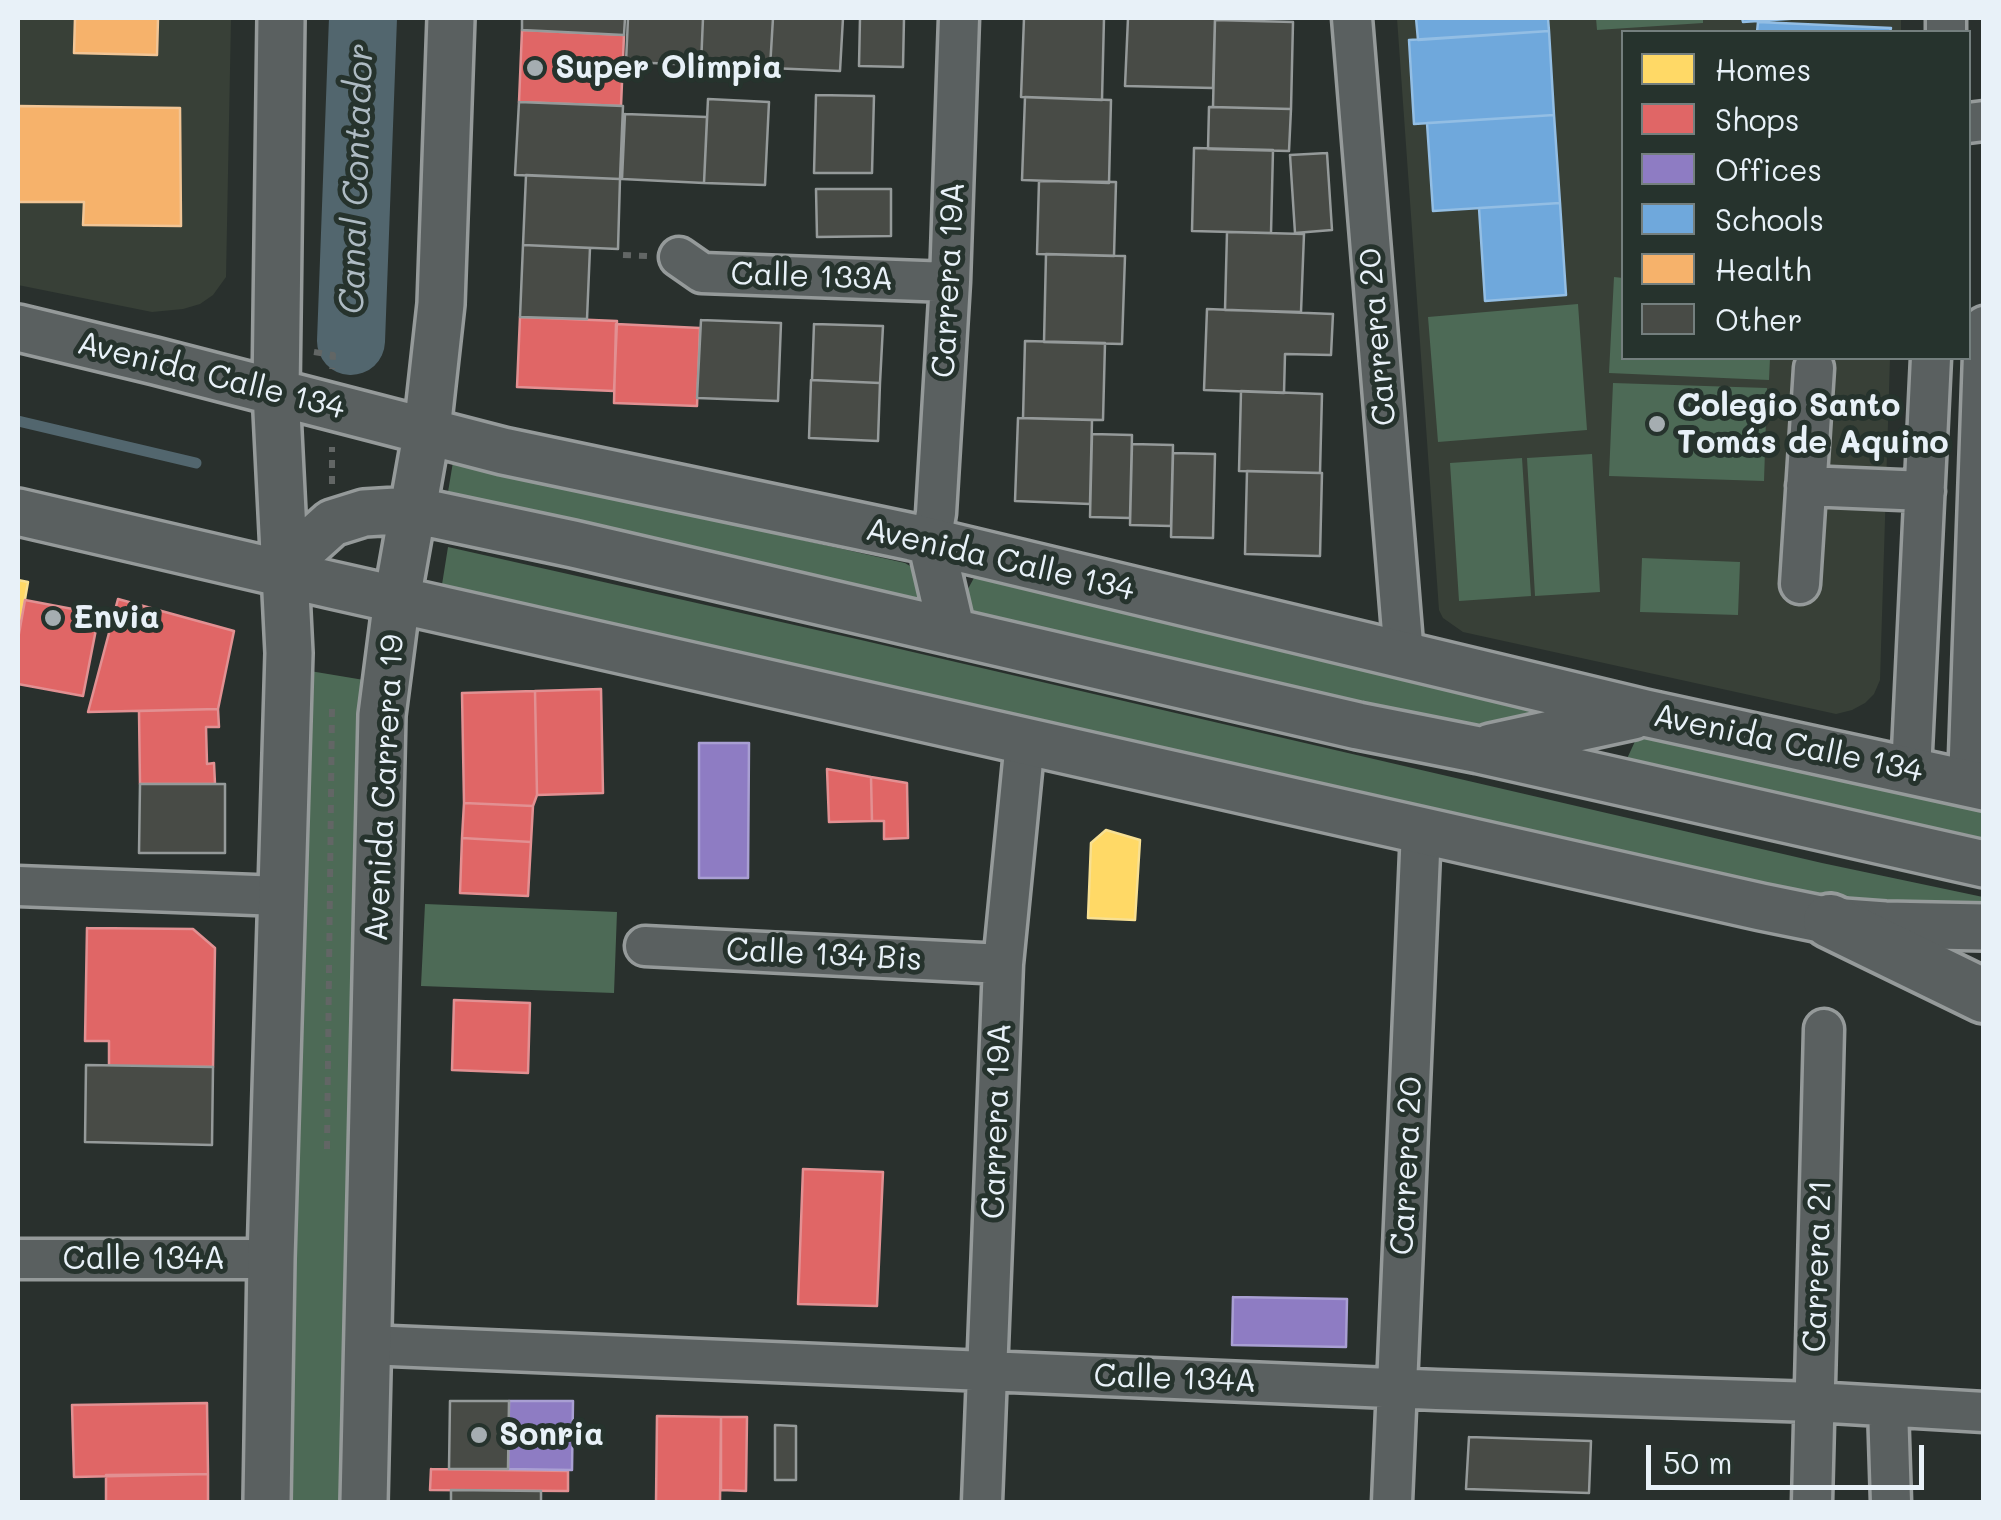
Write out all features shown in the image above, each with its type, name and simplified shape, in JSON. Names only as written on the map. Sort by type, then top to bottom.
[{"type":"highway","points":[[1830,921],[1984,996]]},
{"type":"main road","points":[[267,1502],[290,653],[276,392],[281,18]]},
{"type":"main road","name":"Avenida Carrera 19","points":[[364,1502],[382,715],[397,598],[427,430],[441,304],[451,18]]},
{"type":"main road","name":"Avenida Calle 134","points":[[18,328],[503,451],[931,542],[1645,714],[1976,785]]},
{"type":"main road","points":[[286,573],[302,550],[332,523],[364,513],[413,510],[1984,864]]},
{"type":"main road","points":[[18,512],[1830,921],[1984,926]]},
{"type":"main road","points":[[931,542],[952,632]]},
{"type":"main road","points":[[1480,750],[1645,714]]},
{"type":"street","name":"Carrera 19A","points":[[931,542],[950,282],[959,18]]},
{"type":"street","name":"Carrera 20","points":[[1352,18],[1404,656]]},
{"type":"street","name":"Calle 133A","points":[[679,257],[702,273],[950,282]]},
{"type":"street","points":[[1976,785],[1984,326]]},
{"type":"street","points":[[1911,771],[1930,360]]},
{"type":"street","points":[[1800,584],[1814,368]]},
{"type":"street","points":[[1806,486],[1924,491]]},
{"type":"street","points":[[1922,544],[1980,536]]},
{"type":"street","name":"Carrera 19A","points":[[982,1502],[1003,964],[1025,741]]},
{"type":"street","name":"Carrera 20","points":[[1392,1502],[1421,830]]},
{"type":"street","points":[[18,886],[282,896]]},
{"type":"street","name":"Calle 134 Bis","points":[[645,946],[1003,964]]},
{"type":"street","name":"Carrera 21","points":[[1812,1502],[1824,1029]]},
{"type":"street","name":"Calle 134A","points":[[18,1259],[271,1259]]},
{"type":"street","name":"Calle 134A","points":[[367,1345],[1984,1412]]},
{"type":"street","points":[[1888,1407],[1892,1502]]},
{"type":"path","points":[[328,1152],[332,695]]},
{"type":"shaded area","points":[[18,18],[231,18],[226,277],[213,295],[200,304],[152,312],[18,285]]},
{"type":"shaded area","name":"Colegio Santo Tomás de Aquino","points":[[1397,18],[1901,18],[1901,30],[1621,30],[1621,360],[1890,360],[1880,680],[1874,694],[1852,710],[1836,714],[1463,632],[1443,618],[1439,610]]},
{"type":"green space","points":[[1596,18],[1703,18],[1703,23],[1597,30]]},
{"type":"green space","points":[[1614,277],[1621,278],[1621,360],[1770,360],[1769,380],[1609,373]]},
{"type":"green space","points":[[1578,304],[1587,430],[1438,442],[1428,317]]},
{"type":"green space","points":[[1613,383],[1767,388],[1764,481],[1609,476]]},
{"type":"green space","points":[[1592,454],[1600,592],[1535,596],[1527,458]]},
{"type":"green space","points":[[1522,458],[1531,596],[1459,601],[1450,463]]},
{"type":"green space","points":[[453,462],[905,563],[927,576],[922,593],[910,604],[447,498]]},
{"type":"green space","points":[[448,547],[1983,897],[1983,917],[1827,904],[440,597]]},
{"type":"green space","points":[[1642,558],[1740,562],[1738,615],[1640,612]]},
{"type":"green space","points":[[975,576],[1549,713],[1508,741],[971,620],[963,598]]},
{"type":"green space","points":[[304,670],[364,680],[342,1502],[289,1502]]},
{"type":"green space","points":[[1638,735],[1983,811],[1983,855],[1624,765]]},
{"type":"green space","points":[[425,904],[617,912],[614,993],[421,986]]},
{"type":"building: Homes","points":[[18,580],[28,582],[18,639]]},
{"type":"building: Homes","points":[[1106,830],[1140,840],[1135,920],[1088,918],[1091,843]]},
{"type":"building: Shops","points":[[522,30],[624,35],[621,106],[519,102]]},
{"type":"building: Shops","points":[[520,317],[617,321],[614,391],[517,387]]},
{"type":"building: Shops","points":[[616,324],[700,328],[697,406],[614,403]]},
{"type":"building: Shops","points":[[118,599],[234,631],[218,709],[88,712]]},
{"type":"building: Shops","points":[[25,600],[99,614],[83,696],[18,684],[18,639]]},
{"type":"building: Shops","points":[[601,689],[603,793],[537,795],[535,691]]},
{"type":"building: Shops","points":[[535,691],[537,795],[533,806],[464,803],[462,693]]},
{"type":"building: Shops","points":[[218,709],[219,727],[206,727],[207,764],[214,763],[215,784],[140,784],[139,711]]},
{"type":"building: Shops","points":[[827,769],[871,777],[872,821],[829,822]]},
{"type":"building: Shops","points":[[871,777],[907,783],[908,838],[884,839],[884,821],[872,821]]},
{"type":"building: Shops","points":[[464,803],[533,806],[531,842],[462,838]]},
{"type":"building: Shops","points":[[462,838],[531,842],[528,896],[460,893]]},
{"type":"building: Shops","points":[[87,928],[193,929],[215,948],[213,1067],[109,1066],[109,1041],[85,1041]]},
{"type":"building: Shops","points":[[454,1000],[530,1003],[528,1073],[452,1070]]},
{"type":"building: Shops","points":[[803,1169],[883,1172],[877,1306],[798,1304]]},
{"type":"building: Shops","points":[[207,1403],[208,1474],[74,1477],[72,1405]]},
{"type":"building: Shops","points":[[657,1416],[721,1417],[720,1502],[656,1502]]},
{"type":"building: Shops","points":[[721,1417],[747,1417],[746,1491],[721,1490]]},
{"type":"building: Shops","points":[[431,1469],[568,1471],[568,1491],[430,1490]]},
{"type":"building: Shops","points":[[208,1474],[208,1502],[106,1502],[106,1475]]},
{"type":"building: Offices","points":[[699,743],[749,743],[748,878],[699,878]]},
{"type":"building: Offices","points":[[1233,1297],[1347,1299],[1346,1347],[1232,1345]]},
{"type":"building: Offices","points":[[509,1401],[573,1401],[572,1470],[508,1469]]},
{"type":"building: Schools","points":[[1416,18],[1548,18],[1549,31],[1418,40]]},
{"type":"building: Schools","points":[[1742,18],[1803,18],[1743,22]]},
{"type":"building: Schools","points":[[1758,22],[1891,28],[1890,30],[1757,30]]},
{"type":"building: Schools","points":[[1549,31],[1554,115],[1414,124],[1409,40]]},
{"type":"building: Schools","points":[[1554,115],[1560,203],[1433,211],[1427,123]]},
{"type":"building: Schools","points":[[1560,203],[1566,295],[1485,301],[1479,208]]},
{"type":"building: Health","points":[[75,18],[158,18],[157,55],[74,53]]},
{"type":"building: Health","points":[[18,106],[180,108],[181,226],[83,225],[84,202],[18,202]]},
{"type":"building: Other","points":[[522,18],[625,18],[624,35],[522,30]]},
{"type":"building: Other","points":[[628,18],[703,18],[701,65],[626,62]]},
{"type":"building: Other","points":[[703,18],[773,18],[770,68],[701,65]]},
{"type":"building: Other","points":[[773,18],[843,18],[840,71],[770,68]]},
{"type":"building: Other","points":[[860,18],[904,18],[903,67],[859,66]]},
{"type":"building: Other","points":[[1024,18],[1104,18],[1102,100],[1021,97]]},
{"type":"building: Other","points":[[1128,18],[1215,18],[1213,88],[1125,86]]},
{"type":"building: Other","points":[[1215,20],[1293,22],[1291,109],[1213,107]]},
{"type":"building: Other","points":[[816,95],[874,96],[872,173],[814,173]]},
{"type":"building: Other","points":[[1025,97],[1111,100],[1109,183],[1022,180]]},
{"type":"building: Other","points":[[708,99],[769,102],[765,185],[704,183]]},
{"type":"building: Other","points":[[519,102],[623,106],[620,179],[515,175]]},
{"type":"building: Other","points":[[1209,107],[1291,109],[1289,151],[1208,149]]},
{"type":"building: Other","points":[[625,114],[707,117],[704,183],[622,179]]},
{"type":"building: Other","points":[[1194,148],[1273,150],[1271,233],[1192,231]]},
{"type":"building: Other","points":[[1327,153],[1332,230],[1295,233],[1290,155]]},
{"type":"building: Other","points":[[526,175],[620,179],[618,249],[523,245]]},
{"type":"building: Other","points":[[1039,181],[1116,182],[1114,256],[1037,254]]},
{"type":"building: Other","points":[[816,189],[891,189],[891,236],[817,237]]},
{"type":"building: Other","points":[[1227,232],[1304,234],[1301,312],[1225,310]]},
{"type":"building: Other","points":[[523,245],[590,248],[587,319],[520,317]]},
{"type":"building: Other","points":[[1046,254],[1125,256],[1122,344],[1044,342]]},
{"type":"building: Other","points":[[1207,309],[1333,314],[1331,355],[1285,354],[1284,393],[1204,390]]},
{"type":"building: Other","points":[[701,320],[781,323],[778,401],[697,398]]},
{"type":"building: Other","points":[[814,324],[883,326],[880,383],[812,380]]},
{"type":"building: Other","points":[[1025,341],[1105,343],[1103,420],[1023,418]]},
{"type":"building: Other","points":[[811,380],[880,383],[878,441],[809,438]]},
{"type":"building: Other","points":[[1241,391],[1322,394],[1320,473],[1239,471]]},
{"type":"building: Other","points":[[1018,418],[1092,420],[1090,504],[1015,501]]},
{"type":"building: Other","points":[[1092,434],[1132,435],[1130,518],[1090,517]]},
{"type":"building: Other","points":[[1132,444],[1173,445],[1171,526],[1130,525]]},
{"type":"building: Other","points":[[1173,453],[1215,454],[1213,538],[1171,537]]},
{"type":"building: Other","points":[[1247,471],[1322,473],[1320,556],[1245,554]]},
{"type":"building: Other","points":[[140,784],[225,784],[225,853],[139,853]]},
{"type":"building: Other","points":[[86,1065],[213,1067],[212,1145],[85,1142]]},
{"type":"building: Other","name":"Sonria","points":[[450,1401],[509,1401],[508,1469],[449,1469]]},
{"type":"building: Other","points":[[775,1425],[796,1426],[796,1480],[775,1480]]},
{"type":"building: Other","points":[[1469,1437],[1591,1441],[1589,1493],[1466,1489]]},
{"type":"building: Other","points":[[451,1490],[541,1491],[541,1502],[451,1502]]},
{"type":"waterway","name":"Canal Contador","points":[[351,341],[363,18]]},
{"type":"waterway","points":[[18,421],[196,463]]},
{"type":"place","name":"Super Olimpia","points":[[535,68]]},
{"type":"place","name":"Colegio Santo Tomás de Aquino","points":[[1657,424]]},
{"type":"place","name":"Envia","points":[[53,618]]},
{"type":"place","name":"Sonria","points":[[479,1435]]}]
